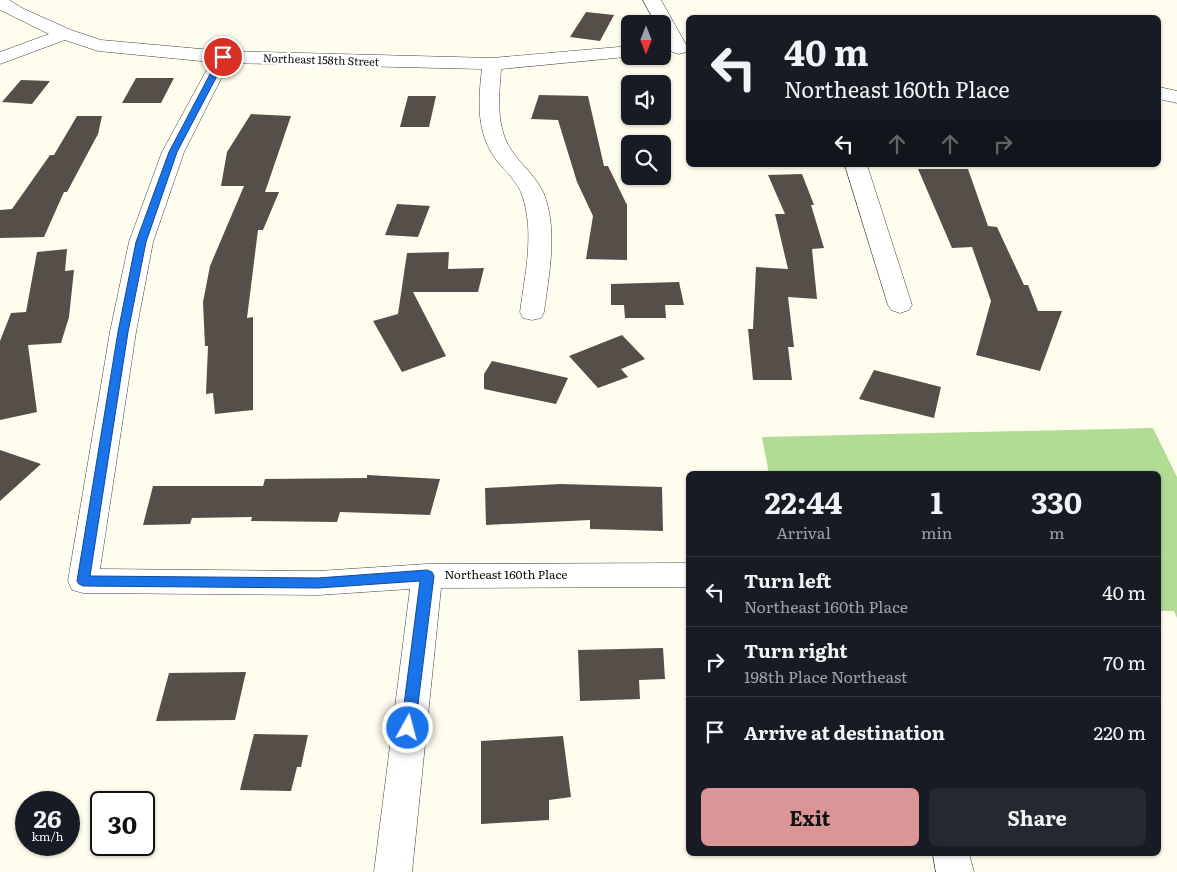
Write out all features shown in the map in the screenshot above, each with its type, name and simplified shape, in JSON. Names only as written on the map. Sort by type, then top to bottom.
[{"type":"street","points":[[652,0],[677,48]]},
{"type":"street","name":"Northeast 158th Street","points":[[0,2],[18,13],[65,34],[98,45],[135,50],[223,57],[492,64],[621,53]]},
{"type":"street","points":[[0,58],[65,34]]},
{"type":"street","name":"Northeast 160th Place","points":[[223,57],[173,152],[141,242],[123,332],[83,581],[318,583],[427,576],[686,575]]},
{"type":"street","points":[[492,64],[488,114],[492,134],[505,156],[526,181],[536,207],[539,250],[532,312]]},
{"type":"street","points":[[1161,93],[1177,97]]},
{"type":"street","points":[[857,167],[900,305]]},
{"type":"street","points":[[393,872],[427,576]]},
{"type":"street","points":[[951,856],[955,872]]},
{"type":"green space","points":[[1153,428],[1177,477],[1177,618],[1174,611],[1161,611],[1161,471],[768,471],[762,437]]},
{"type":"building","points":[[586,12],[614,15],[600,41],[570,37]]},
{"type":"building","points":[[136,78],[174,78],[161,103],[122,103]]},
{"type":"building","points":[[21,80],[50,81],[32,104],[2,102]]},
{"type":"building","points":[[539,95],[588,96],[604,166],[608,166],[627,205],[627,260],[586,259],[593,216],[577,182],[558,120],[531,119]]},
{"type":"building","points":[[408,96],[436,96],[429,127],[400,127]]},
{"type":"building","points":[[251,114],[291,116],[265,192],[279,192],[263,230],[258,230],[247,318],[253,317],[253,410],[215,414],[213,393],[206,394],[208,346],[205,346],[203,302],[210,266],[244,186],[221,186],[227,152]]},
{"type":"building","points":[[77,116],[102,116],[98,134],[67,192],[64,192],[44,237],[0,238],[0,210],[12,209],[50,155],[54,155]]},
{"type":"building","points":[[918,169],[968,169],[988,226],[997,227],[1024,285],[1028,285],[1038,311],[1062,311],[1040,371],[976,355],[991,301],[972,247],[952,248]]},
{"type":"building","points":[[802,174],[814,205],[811,205],[824,248],[812,249],[817,299],[788,297],[794,347],[788,347],[792,380],[753,380],[748,329],[753,329],[756,267],[788,269],[775,214],[785,214],[768,175]]},
{"type":"building","points":[[397,204],[430,206],[418,237],[385,235]]},
{"type":"building","points":[[67,249],[65,271],[74,270],[69,317],[61,343],[28,345],[37,412],[0,420],[0,341],[11,313],[26,312],[37,252]]},
{"type":"building","points":[[449,252],[448,269],[484,268],[478,292],[413,292],[446,356],[402,372],[373,321],[398,314],[407,253]]},
{"type":"building","points":[[679,282],[684,305],[665,305],[666,318],[625,318],[624,305],[611,305],[611,284]]},
{"type":"building","points":[[622,335],[645,359],[621,369],[628,377],[598,388],[569,356]]},
{"type":"building","points":[[492,361],[568,378],[556,404],[484,389],[484,374]]},
{"type":"building","points":[[874,370],[941,387],[934,418],[859,399]]},
{"type":"building","points":[[0,450],[41,464],[0,501]]},
{"type":"building","points":[[367,475],[440,479],[430,515],[340,512],[337,522],[251,521],[252,517],[192,518],[190,524],[143,525],[153,486],[263,486],[265,479],[367,478]]},
{"type":"building","points":[[561,484],[662,487],[663,531],[590,529],[590,520],[486,525],[485,488]]},
{"type":"building","points":[[663,648],[665,679],[639,680],[640,699],[580,701],[578,650]]},
{"type":"building","points":[[246,672],[235,720],[156,721],[169,673]]},
{"type":"building","points":[[254,734],[308,735],[301,767],[297,767],[291,791],[240,790]]},
{"type":"building","points":[[563,736],[571,797],[549,800],[549,820],[481,824],[481,741]]},
{"type":"route","points":[[223,57],[173,152],[141,242],[123,332],[83,581],[318,583],[427,576],[408,728]]}]
